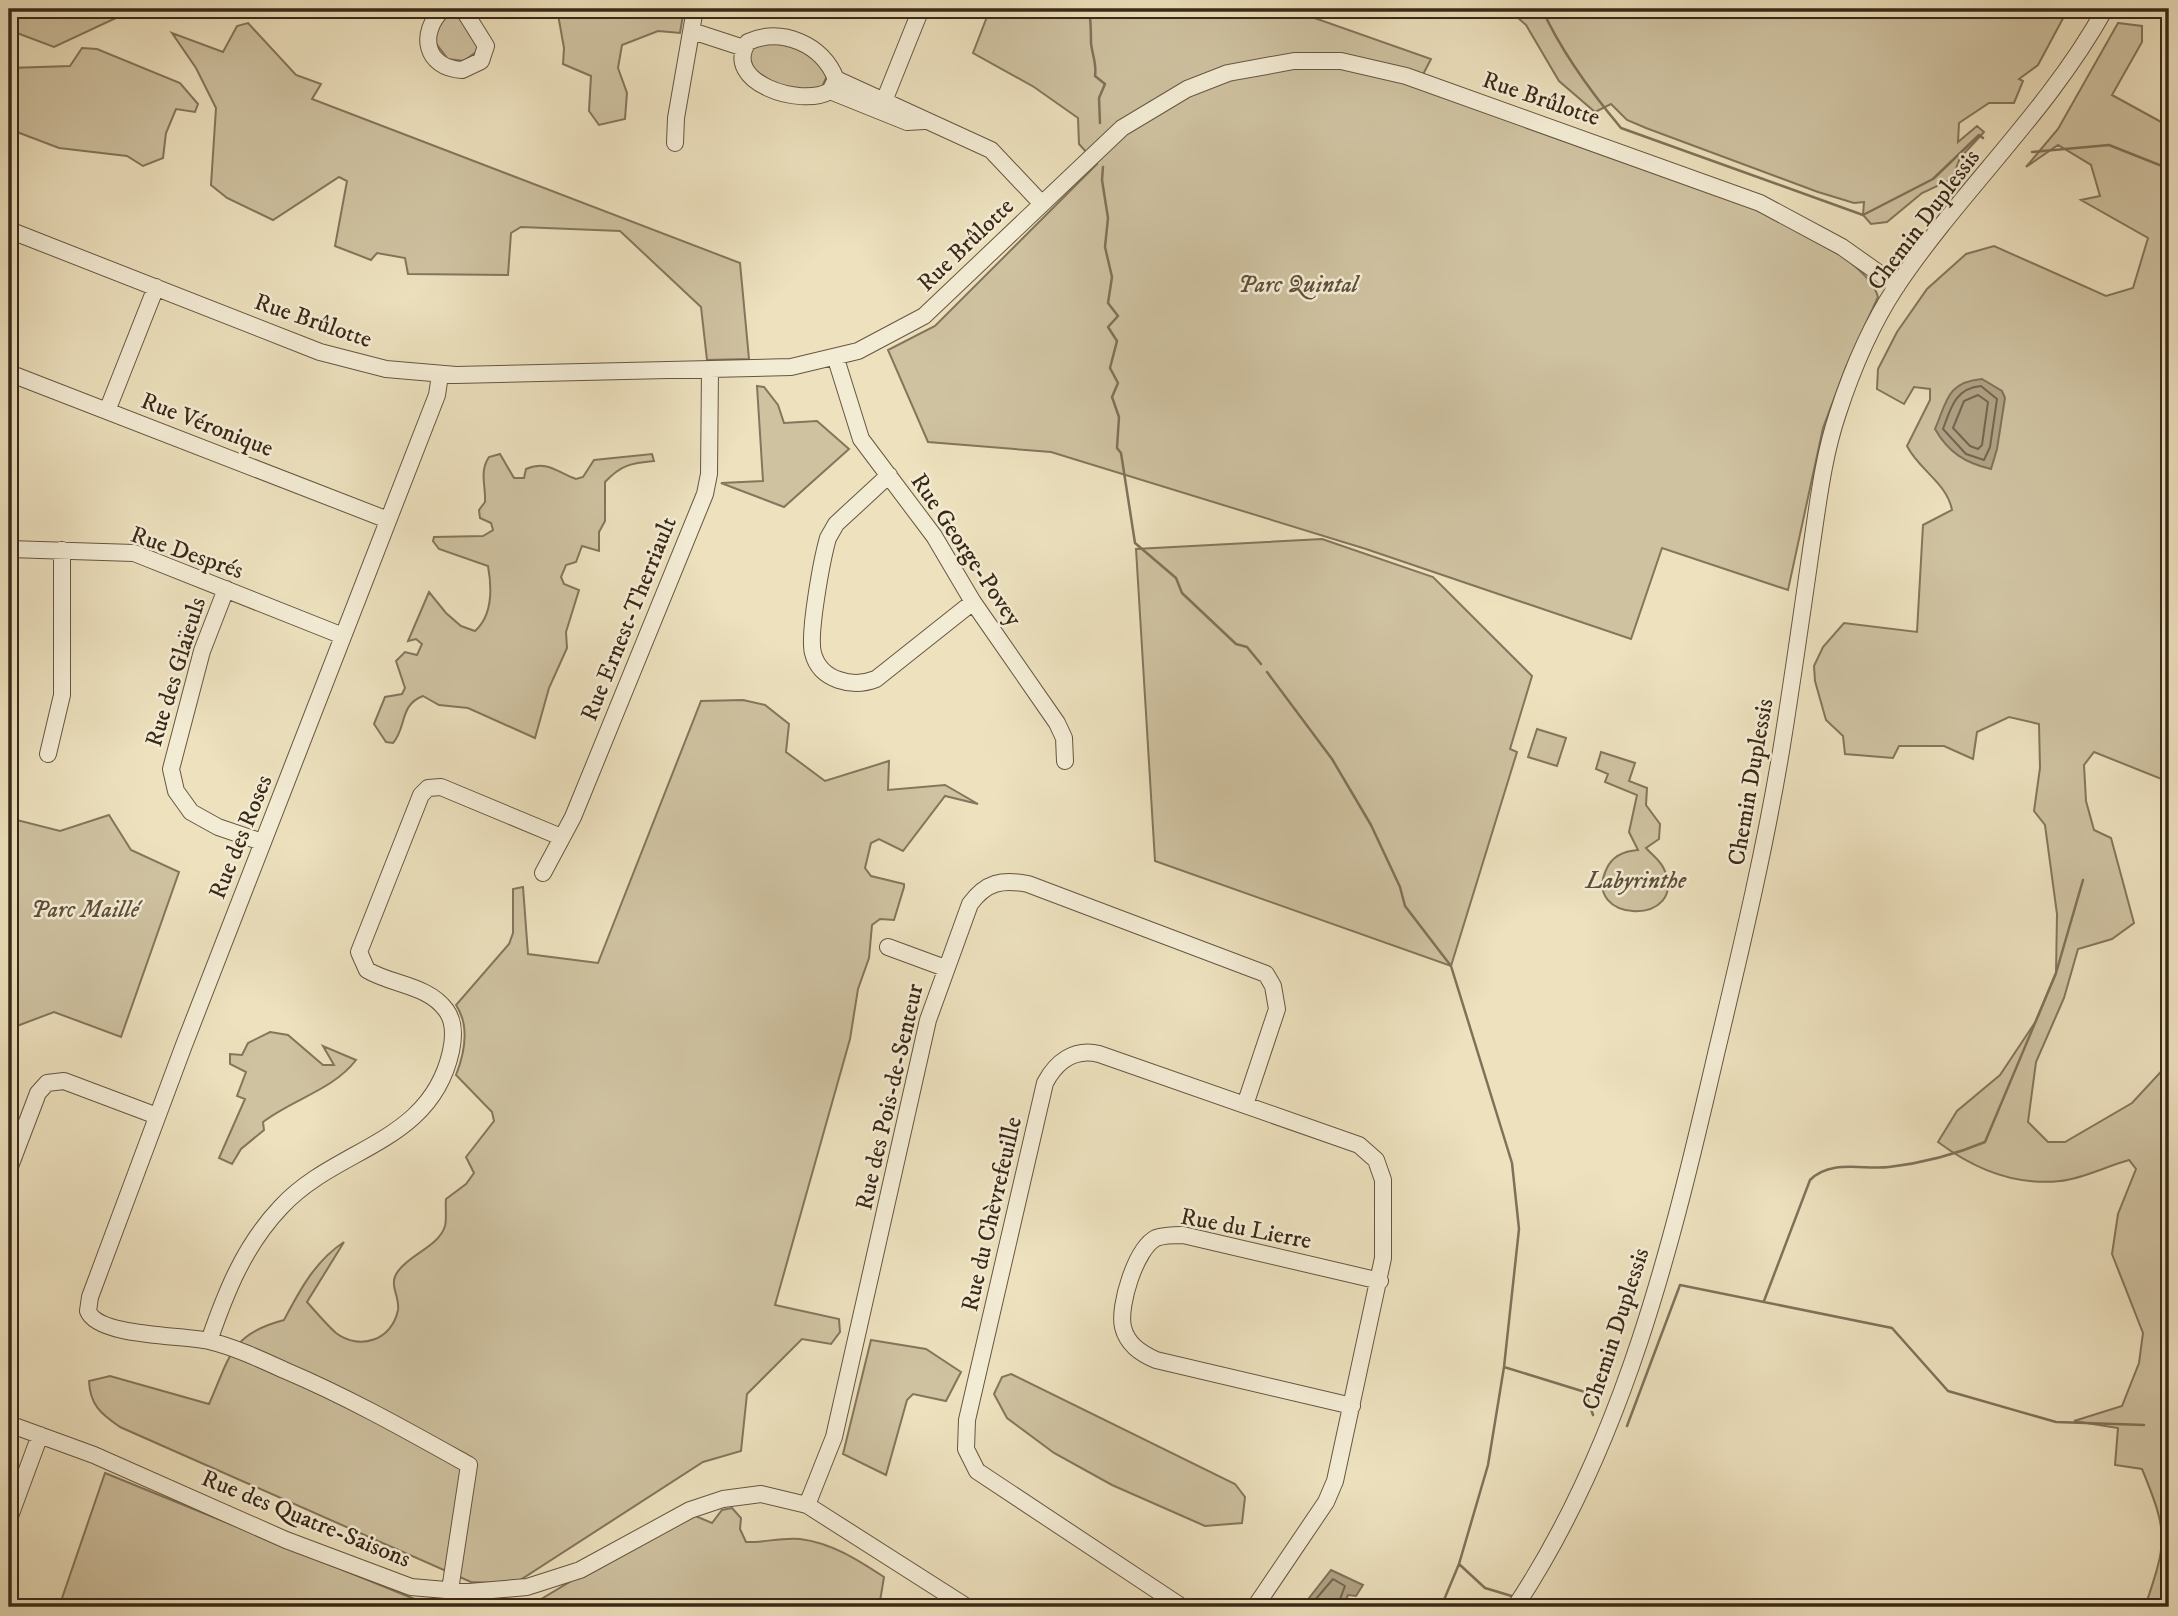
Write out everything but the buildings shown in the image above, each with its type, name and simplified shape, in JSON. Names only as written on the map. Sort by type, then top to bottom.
[{"type":"street","points":[[443,9],[428,26],[427,44],[433,55],[444,65],[462,70],[481,61],[486,46],[463,9]]},
{"type":"street","points":[[675,143],[676,118],[695,9]]},
{"type":"street","points":[[882,105],[921,9]]},
{"type":"street","name":"Chemin Duplessis","points":[[1514,1607],[1561,1530],[1595,1458],[1628,1373],[1663,1262],[1704,1107],[1758,876],[1831,438],[1858,360],[1897,286],[2040,108],[2105,9]]},
{"type":"street","points":[[692,31],[744,48]]},
{"type":"street","points":[[833,85],[805,97],[778,93],[754,78],[744,65],[744,48],[748,42],[772,35],[793,39],[816,52],[833,85],[882,105],[907,122],[924,121],[991,150],[1042,204]]},
{"type":"street","name":"Rue Brûlotte","points":[[9,230],[320,352],[365,365],[440,375],[791,367],[836,359],[882,340],[924,317],[1122,128],[1187,89],[1228,73],[1269,65],[1341,61],[1406,76],[1743,196],[1816,231],[1897,286]]},
{"type":"street","points":[[107,411],[156,287]]},
{"type":"street","name":"Rue George-Povey","points":[[836,359],[858,432],[948,557],[973,602],[1057,723],[1065,738],[1065,761]]},
{"type":"street","name":"Rue Ernest-Therriault","points":[[542,873],[573,817],[705,494],[709,474],[710,370]]},
{"type":"street","name":"Rue Véronique","points":[[9,373],[388,520]]},
{"type":"street","name":"Rue des Roses","points":[[209,1341],[147,1335],[90,1317],[90,1297],[262,842],[437,395],[440,375]]},
{"type":"street","points":[[889,475],[836,524],[828,538],[812,639],[817,663],[837,680],[857,684],[876,679],[973,602]]},
{"type":"street","name":"Rue Després","points":[[9,549],[134,553],[343,636]]},
{"type":"street","points":[[48,754],[62,695],[62,550]]},
{"type":"street","name":"Rue des Glaïeuls","points":[[226,589],[202,651],[170,769],[176,791],[191,812],[218,827],[262,842]]},
{"type":"street","points":[[450,1590],[469,1465],[344,1395],[209,1341],[240,1261],[265,1225],[301,1188],[409,1123],[428,1102],[444,1072],[453,1030],[447,1011],[430,995],[367,970],[359,952],[421,795],[428,788],[441,787],[561,837]]},
{"type":"street","name":"Rue des Pois-de-Senteur","points":[[807,1505],[834,1437],[928,1020],[970,904],[989,884],[1006,880],[1028,884],[1254,967],[1266,974],[1273,986],[1277,1009],[1245,1105]]},
{"type":"street","points":[[888,947],[946,968]]},
{"type":"street","name":"Rue du Chèvrefeuille","points":[[1182,1607],[977,1471],[966,1449],[967,1420],[1033,1131],[1045,1083],[1055,1067],[1072,1055],[1091,1052],[1359,1145],[1376,1160],[1383,1180],[1380,1281]]},
{"type":"street","points":[[9,1169],[38,1093],[47,1083],[64,1081],[157,1116]]},
{"type":"street","name":"Rue du Lierre","points":[[1352,1406],[1156,1360],[1143,1354],[1127,1337],[1123,1326],[1125,1305],[1141,1252],[1157,1237],[1183,1236],[1380,1281]]},
{"type":"street","points":[[1255,1607],[1331,1492],[1380,1281]]},
{"type":"street","name":"Rue des Quatre-Saisons","points":[[9,1424],[94,1455],[286,1540],[411,1587],[450,1590],[527,1587],[580,1570],[690,1510],[723,1499],[761,1494],[807,1505],[967,1607]]},
{"type":"street","points":[[9,1519],[40,1435]]},
{"type":"green space","points":[[9,9],[95,9],[116,18],[54,47],[9,30]]},
{"type":"green space","points":[[451,9],[456,9],[478,45],[476,52],[464,61],[448,59],[434,41],[438,22]]},
{"type":"green space","points":[[557,9],[684,9],[680,33],[658,31],[622,45],[618,68],[627,93],[625,119],[599,125],[589,111],[591,76],[563,64],[564,48]]},
{"type":"green space","name":"Parc Quintal","points":[[990,9],[1289,9],[1431,59],[1417,86],[1593,145],[1745,204],[1809,236],[1856,267],[1878,297],[1846,367],[1823,428],[1788,590],[1662,548],[1631,639],[1366,549],[1051,452],[928,442],[888,350],[935,326],[1097,164],[1079,144],[1078,118],[1034,87],[973,53]]},
{"type":"green space","points":[[1491,9],[2068,9],[2038,65],[2019,79],[2023,81],[2014,103],[1989,103],[1959,123],[1958,142],[1977,126],[1984,132],[1960,158],[1952,179],[1922,193],[1887,222],[1871,224],[1863,215],[1864,202],[1854,203],[1818,192],[1646,128],[1627,120],[1611,104],[1595,112],[1559,81],[1526,25],[1517,17]]},
{"type":"green space","points":[[248,23],[296,75],[321,84],[312,99],[740,263],[749,359],[707,360],[701,307],[620,231],[521,227],[511,233],[508,275],[408,274],[405,258],[377,253],[371,260],[335,246],[347,181],[339,177],[273,220],[227,198],[211,185],[216,108],[196,68],[172,33],[223,52],[237,26]]},
{"type":"green space","points":[[2118,23],[2142,26],[2142,42],[2112,95],[2163,123],[2169,120],[2169,782],[2094,752],[2084,765],[2086,801],[2094,830],[2111,838],[2134,923],[2112,939],[2078,949],[2064,998],[2036,1062],[2028,1122],[2048,1142],[2065,1142],[2132,1103],[2169,1063],[2169,1607],[2145,1607],[2158,1567],[2162,1538],[2157,1509],[2142,1469],[2115,1465],[2118,1428],[2074,1421],[2122,1406],[2139,1363],[2143,1333],[2112,1254],[2118,1214],[2136,1169],[2129,1160],[2068,1180],[2027,1181],[1980,1168],[1938,1142],[1957,1111],[2000,1075],[2036,1021],[2056,973],[2057,914],[2045,825],[2034,811],[2040,768],[2039,724],[2009,717],[1977,732],[1973,759],[1944,746],[1899,746],[1893,758],[1845,754],[1843,736],[1826,720],[1815,681],[1814,666],[1823,647],[1844,623],[1917,632],[1923,525],[1952,510],[1945,492],[1907,446],[1930,400],[1930,389],[1914,387],[1904,404],[1877,389],[1878,369],[1897,332],[1927,289],[1966,254],[1994,246],[2106,296],[2133,288],[2148,238],[2081,200],[2100,196],[2091,165],[2058,145],[2026,167],[2058,129]]},
{"type":"green space","points":[[770,40],[811,53],[827,76],[821,89],[786,91],[751,68],[748,50]]},
{"type":"green space","points":[[82,48],[97,49],[180,83],[198,104],[195,112],[176,109],[166,133],[163,158],[143,166],[127,156],[59,148],[9,129],[9,68],[70,66]]},
{"type":"green space","points":[[757,386],[764,387],[778,405],[784,423],[817,421],[849,449],[784,507],[721,483],[763,481]]},
{"type":"green space","points":[[500,454],[514,478],[524,478],[526,469],[540,466],[552,468],[576,479],[583,477],[594,460],[652,454],[654,461],[627,466],[605,482],[605,521],[599,532],[599,551],[582,546],[576,562],[566,565],[561,577],[564,584],[579,590],[566,632],[567,648],[549,688],[535,738],[468,708],[439,705],[423,696],[410,705],[393,743],[386,742],[374,724],[385,697],[402,694],[405,688],[396,661],[405,652],[417,655],[422,644],[416,639],[408,641],[429,592],[461,626],[475,631],[485,617],[490,601],[488,566],[439,549],[433,541],[434,537],[483,536],[493,530],[491,523],[480,518],[479,510],[485,502],[486,463],[489,457]]},
{"type":"green space","points":[[1322,539],[1433,577],[1532,676],[1510,749],[1517,752],[1451,966],[1155,861],[1136,549]]},
{"type":"green space","points":[[743,700],[765,705],[789,724],[786,752],[825,781],[889,761],[888,790],[945,785],[978,804],[945,796],[903,851],[879,839],[871,843],[865,868],[871,876],[904,884],[904,887],[894,920],[880,919],[872,925],[869,958],[858,989],[850,1039],[775,1305],[839,1319],[840,1332],[831,1344],[802,1339],[747,1394],[741,1451],[703,1462],[514,1584],[471,1582],[120,1427],[107,1418],[94,1403],[89,1381],[110,1376],[209,1404],[228,1360],[242,1340],[252,1332],[284,1320],[316,1267],[344,1242],[307,1302],[336,1333],[345,1338],[365,1342],[374,1340],[389,1329],[398,1310],[394,1285],[396,1275],[404,1264],[442,1233],[446,1223],[446,1199],[466,1184],[474,1173],[466,1157],[494,1121],[492,1112],[456,1075],[462,1057],[465,1030],[456,1005],[509,944],[513,933],[513,889],[523,887],[528,954],[598,963],[701,701]]},
{"type":"green space","points":[[1537,729],[1566,738],[1557,766],[1528,757]]},
{"type":"green space","name":"Labyrinthe","points":[[1601,752],[1635,763],[1629,781],[1647,788],[1646,805],[1660,824],[1659,839],[1646,848],[1664,869],[1668,888],[1662,901],[1650,909],[1635,911],[1620,908],[1608,900],[1602,886],[1607,868],[1616,857],[1638,850],[1629,832],[1637,795],[1605,782],[1608,774],[1596,769]]},
{"type":"green space","name":"Parc Maillé","points":[[109,815],[131,850],[179,872],[121,1037],[54,1012],[9,1029],[9,818],[60,831]]},
{"type":"green space","points":[[270,1032],[288,1035],[323,1065],[334,1065],[323,1046],[356,1060],[324,1087],[263,1122],[264,1130],[241,1149],[232,1164],[219,1158],[245,1099],[237,1096],[246,1072],[230,1064],[230,1054],[242,1055],[248,1043]]},
{"type":"green space","points":[[871,1340],[926,1349],[961,1372],[946,1401],[913,1394],[907,1400],[886,1475],[843,1454]]},
{"type":"green space","points":[[1011,1374],[1235,1484],[1245,1497],[1242,1523],[1205,1526],[1112,1485],[1054,1453],[1007,1418],[994,1394],[1002,1377]]},
{"type":"green space","points":[[105,1473],[434,1607],[59,1607]]},
{"type":"green space","points":[[732,1508],[741,1518],[740,1529],[746,1542],[793,1539],[812,1541],[844,1553],[884,1577],[879,1607],[528,1607],[686,1512],[712,1523],[722,1510]]},
{"type":"water","points":[[1982,379],[2002,391],[2005,398],[1991,469],[1958,455],[1935,429],[1946,402],[1955,389],[1970,381]]},
{"type":"water","points":[[1331,1570],[1363,1585],[1356,1596],[1348,1595],[1343,1607],[1302,1607]]},
{"type":"waterway","points":[[1089,9],[1095,76],[1105,84],[1099,98],[1100,123]]},
{"type":"waterway","points":[[1542,9],[1577,71],[1621,128],[1863,215],[1933,179],[1979,135],[1983,138]]},
{"type":"waterway","points":[[2032,152],[2109,145],[2162,166],[2169,160]]},
{"type":"waterway","points":[[1103,167],[1102,180],[1108,218],[1105,247],[1112,277],[1108,303],[1118,316],[1108,327],[1117,341],[1110,368],[1118,383],[1112,397],[1119,417],[1117,448],[1121,453],[1135,543],[1176,578],[1182,593],[1236,644],[1247,647],[1261,664]]},
{"type":"waterway","points":[[1267,672],[1332,759],[1371,825],[1400,887],[1405,906],[1451,966],[1512,1163],[1519,1229],[1504,1367],[1488,1465],[1459,1564],[1441,1607]]},
{"type":"waterway","points":[[1764,1301],[1810,1180],[1818,1174],[1837,1167],[1879,1168],[1914,1163],[1950,1155],[1985,1142],[2056,973],[2083,880]]},
{"type":"waterway","points":[[1627,1426],[1680,1285],[1892,1328],[1948,1391],[2056,1422],[2144,1425]]},
{"type":"waterway","points":[[1504,1367],[1585,1392],[1593,1415]]},
{"type":"waterway","points":[[1459,1564],[1485,1588],[1515,1597]]},
{"type":"waterway","points":[[1525,1601],[1541,1607]]}]
